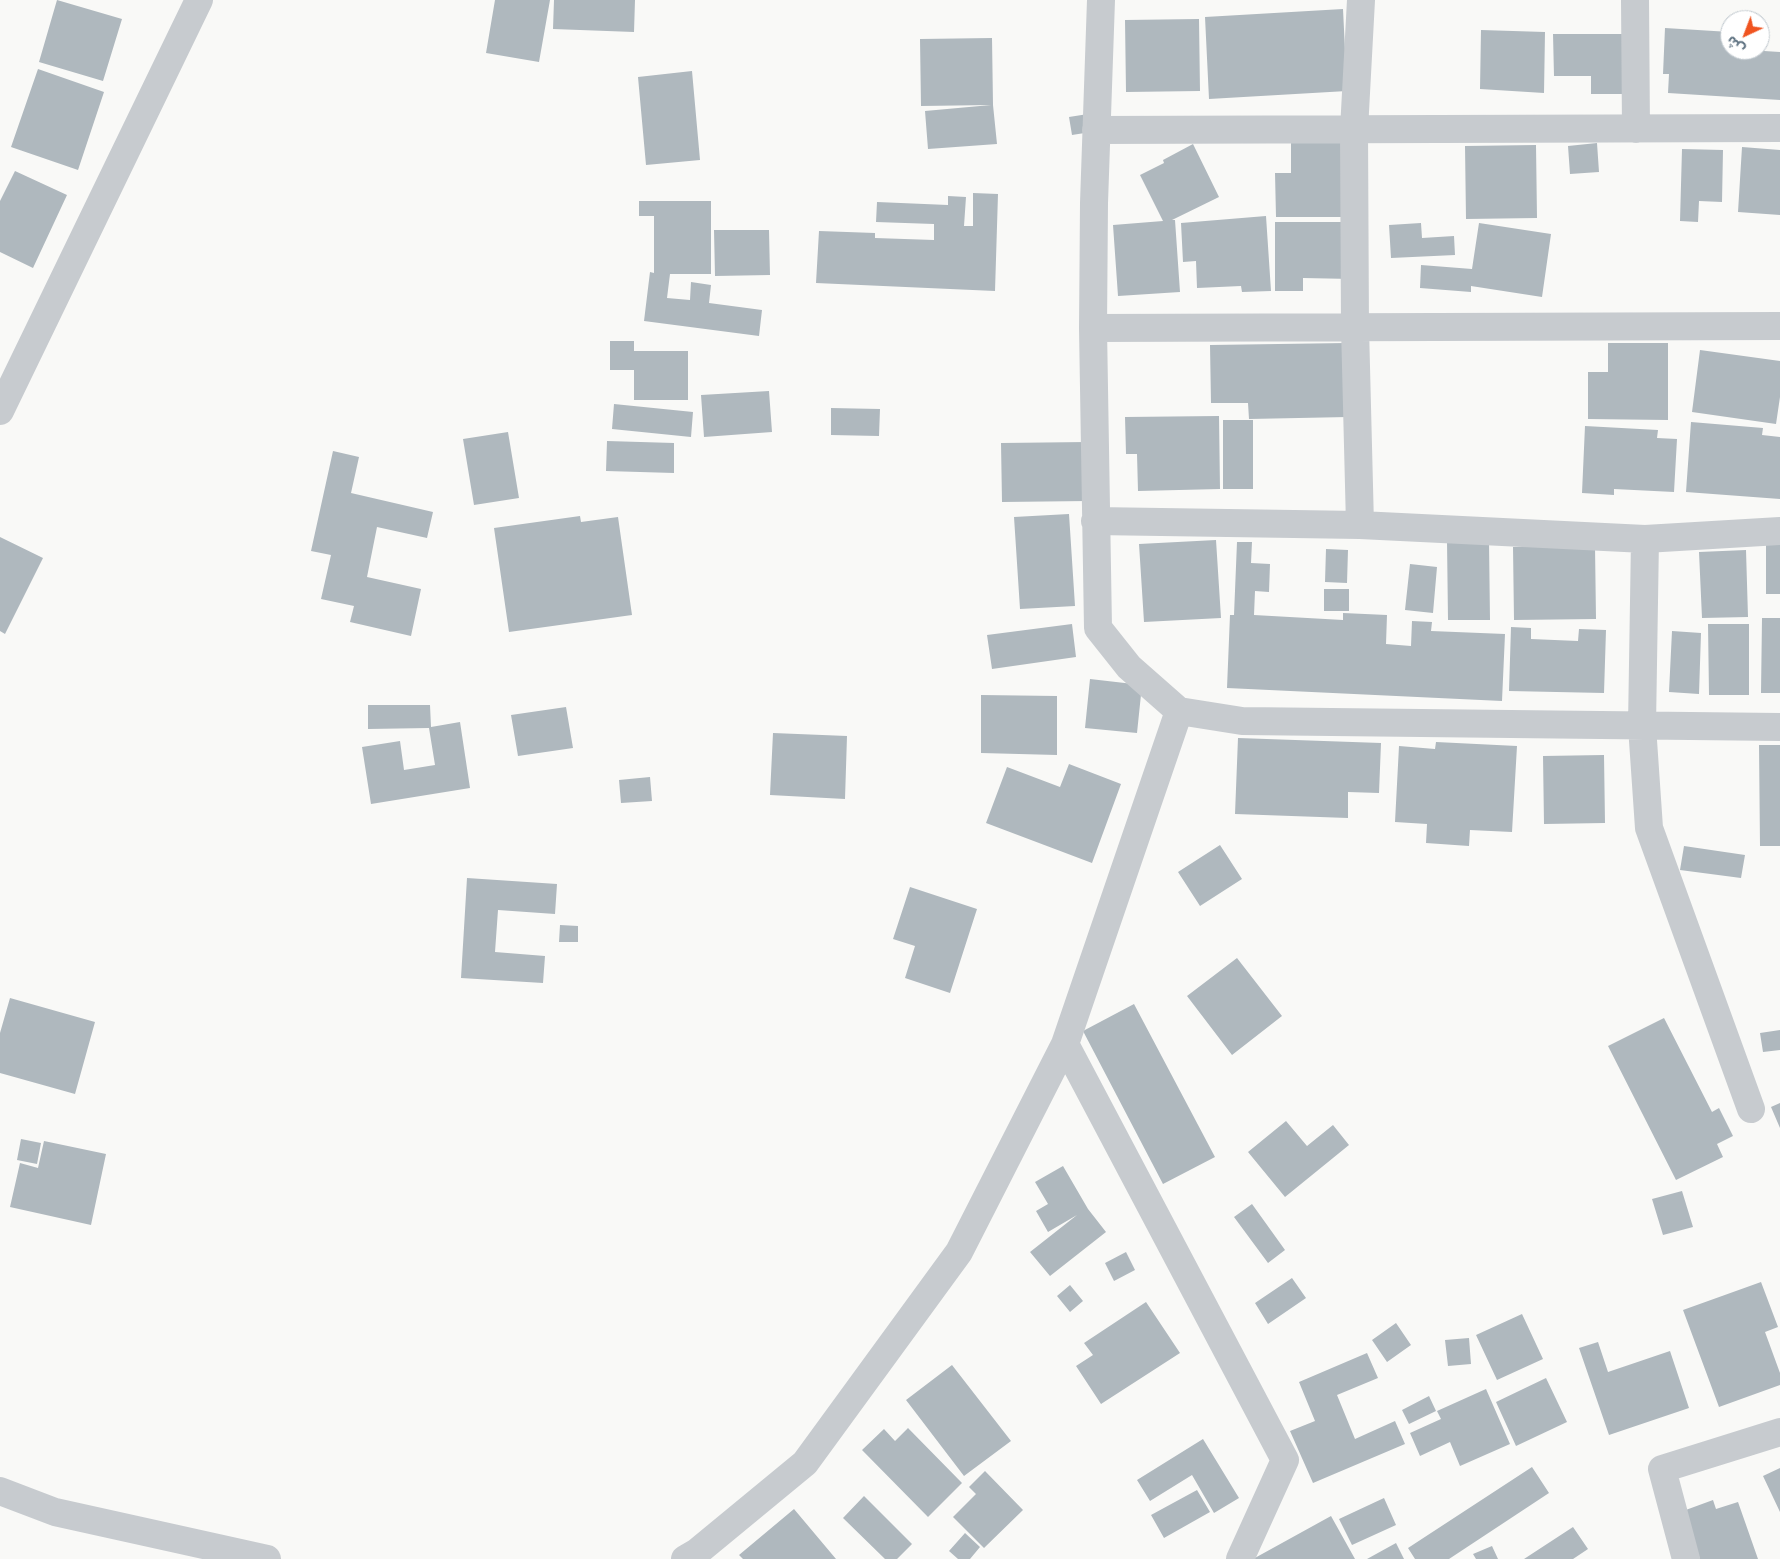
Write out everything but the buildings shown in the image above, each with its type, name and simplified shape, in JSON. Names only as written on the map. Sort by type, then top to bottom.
[{"type":"street","points":[[0,411],[199,0]]},
{"type":"street","points":[[1101,0],[1096,130],[1093,328],[1098,628],[1129,666],[1179,711],[1242,721],[1780,727]]},
{"type":"street","points":[[1360,525],[1355,327],[1354,130],[1361,0]]},
{"type":"street","points":[[1635,0],[1636,129]]},
{"type":"street","points":[[1096,130],[1780,128]]},
{"type":"street","points":[[1093,328],[1780,326]]},
{"type":"street","points":[[1095,521],[1360,525],[1645,539],[1780,531]]},
{"type":"street","points":[[1645,539],[1642,726],[1650,828],[1751,1109]]},
{"type":"street","points":[[685,1559],[697,1552],[805,1464],[959,1252],[1065,1044],[1179,711]]},
{"type":"street","points":[[1065,1044],[1286,1460],[1240,1559]]},
{"type":"street","points":[[1686,1559],[1662,1468],[1780,1432]]},
{"type":"street","points":[[0,1491],[55,1512],[267,1559]]}]
